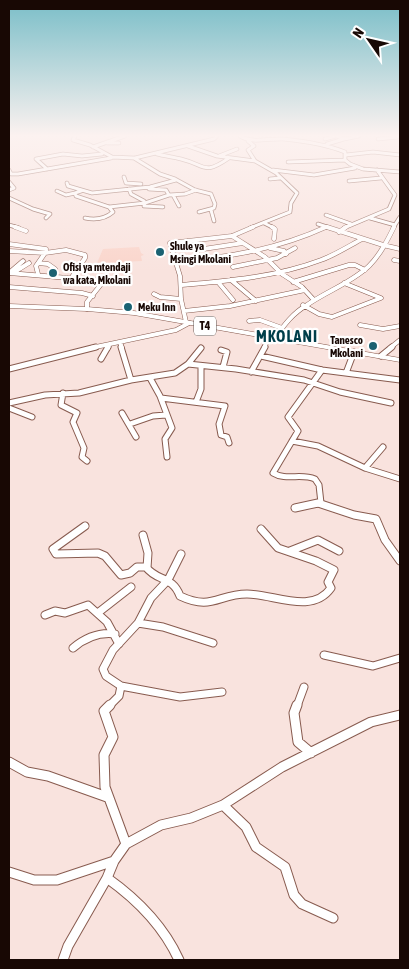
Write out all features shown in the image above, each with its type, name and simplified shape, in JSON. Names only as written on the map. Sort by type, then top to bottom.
[{"type":"highway","name":"T4","points":[[9,306],[87,309],[134,314],[400,360]]},
{"type":"street","points":[[9,190],[14,188],[11,181]]},
{"type":"street","points":[[125,181],[126,184],[150,187]]},
{"type":"street","points":[[67,183],[68,186],[92,193],[150,187],[171,181]]},
{"type":"street","points":[[178,181],[212,195],[215,207],[211,210],[199,212]]},
{"type":"street","points":[[9,369],[109,344],[176,330],[187,322],[181,299],[177,261],[170,243],[232,236],[290,212],[291,203],[297,192],[284,181]]},
{"type":"street","points":[[384,181],[396,195],[400,196]]},
{"type":"street","points":[[145,187],[166,190],[179,206]]},
{"type":"street","points":[[129,189],[133,196],[145,202]]},
{"type":"street","points":[[75,193],[76,196],[87,201],[111,207],[145,202],[196,190]]},
{"type":"street","points":[[57,191],[66,195],[82,191]]},
{"type":"street","points":[[339,232],[351,224],[389,209],[396,195]]},
{"type":"street","points":[[9,198],[33,209],[50,214],[46,218]]},
{"type":"street","points":[[85,218],[98,219],[110,215],[113,212],[106,201]]},
{"type":"street","points":[[145,202],[145,207],[164,207]]},
{"type":"street","points":[[211,210],[214,220]]},
{"type":"street","points":[[251,372],[272,337],[303,305],[365,270],[397,225],[400,216],[395,214]]},
{"type":"street","points":[[326,215],[351,224]]},
{"type":"street","points":[[370,218],[397,225]]},
{"type":"street","points":[[264,222],[275,229],[274,240]]},
{"type":"street","points":[[318,224],[339,232],[400,249]]},
{"type":"street","points":[[9,225],[26,231]]},
{"type":"street","points":[[177,261],[213,259],[256,251],[299,239],[326,227]]},
{"type":"street","points":[[232,236],[268,260],[278,271],[305,290],[314,299]]},
{"type":"street","points":[[180,285],[253,278],[313,263],[362,239]]},
{"type":"street","points":[[187,240],[186,244],[197,250],[243,243]]},
{"type":"street","points":[[9,244],[47,249],[36,268],[38,274]]},
{"type":"street","points":[[268,247],[284,251],[286,254]]},
{"type":"street","points":[[233,267],[268,260],[286,254],[295,248]]},
{"type":"street","points":[[9,251],[55,254],[61,250],[78,252],[85,255],[85,258],[72,277]]},
{"type":"street","points":[[394,260],[400,261]]},
{"type":"street","points":[[10,273],[22,261]]},
{"type":"street","points":[[10,273],[29,263]]},
{"type":"street","points":[[38,263],[48,264],[55,269]]},
{"type":"street","points":[[293,282],[351,264],[365,270]]},
{"type":"street","points":[[10,273],[105,279],[87,302],[87,309]]},
{"type":"street","points":[[231,280],[256,301]]},
{"type":"street","points":[[218,282],[233,300]]},
{"type":"street","points":[[303,305],[319,314],[332,317],[381,298],[344,283]]},
{"type":"street","points":[[9,286],[82,293],[93,296]]},
{"type":"street","points":[[184,311],[256,301],[305,290]]},
{"type":"street","points":[[154,294],[160,297],[181,299]]},
{"type":"street","points":[[249,321],[260,320],[282,328]]},
{"type":"street","points":[[360,326],[383,329],[400,326]]},
{"type":"street","points":[[381,356],[400,340]]},
{"type":"street","points":[[120,342],[131,380]]},
{"type":"street","points":[[101,359],[109,344]]},
{"type":"street","points":[[9,403],[45,395],[79,393],[131,380],[175,373],[188,364],[201,348]]},
{"type":"street","points":[[221,350],[227,353],[223,367]]},
{"type":"street","points":[[346,374],[354,352]]},
{"type":"street","points":[[261,356],[322,370],[400,380]]},
{"type":"street","points":[[188,364],[223,367],[314,383],[340,392],[391,403]]},
{"type":"street","points":[[196,402],[201,389],[201,366]]},
{"type":"street","points":[[321,503],[316,479],[301,476],[280,478],[273,473],[298,429],[289,421],[288,417],[322,370]]},
{"type":"street","points":[[150,378],[161,398],[172,429],[165,439],[167,457]]},
{"type":"street","points":[[63,394],[61,405],[77,413],[73,422],[84,448],[82,457],[87,461]]},
{"type":"street","points":[[161,398],[225,406],[219,427],[221,435],[227,437],[229,443]]},
{"type":"street","points":[[9,408],[32,417]]},
{"type":"street","points":[[122,413],[136,437]]},
{"type":"street","points":[[130,424],[153,416],[166,415]]},
{"type":"street","points":[[292,441],[318,446],[365,468],[400,478]]},
{"type":"street","points":[[365,468],[383,447]]},
{"type":"street","points":[[296,508],[321,503],[377,521],[385,540],[400,561]]},
{"type":"street","points":[[85,526],[53,549],[56,554],[98,553],[105,556],[121,575],[130,574],[137,567],[147,568]]},
{"type":"street","points":[[143,535],[149,558],[147,568],[151,574],[168,580],[176,586],[180,596],[202,604],[214,603],[246,594],[298,602],[320,599],[329,594],[331,588],[328,582],[334,570],[275,546],[268,534],[261,529]]},
{"type":"street","points":[[290,551],[318,540],[339,551]]},
{"type":"street","points":[[182,554],[168,580],[151,598],[138,623],[119,644],[103,669],[106,676],[121,686],[181,698],[197,696],[210,690],[222,692]]},
{"type":"street","points":[[99,612],[131,587]]},
{"type":"street","points":[[45,615],[55,612],[68,612],[86,604],[99,612],[115,634],[119,644]]},
{"type":"street","points":[[138,623],[163,627],[213,643]]},
{"type":"street","points":[[74,648],[88,639],[107,633],[115,634]]},
{"type":"street","points":[[324,655],[373,666],[400,658]]},
{"type":"street","points":[[121,686],[119,696],[104,711],[107,724],[113,734],[104,754],[108,797],[126,844]]},
{"type":"street","points":[[304,687],[294,713],[298,742],[311,753]]},
{"type":"street","points":[[63,960],[68,946],[107,878],[114,861],[126,844],[161,825],[191,818],[223,805],[282,767],[371,722],[400,715]]},
{"type":"street","points":[[9,762],[28,772],[48,776],[108,797]]},
{"type":"street","points":[[223,805],[246,827],[256,847],[285,867],[294,895],[302,904],[333,918]]},
{"type":"street","points":[[9,872],[34,880],[57,880],[114,861]]},
{"type":"street","points":[[107,878],[133,897],[158,922],[179,960]]},
{"type":"shaded area","points":[[139,247],[144,255],[141,256],[142,261],[97,263],[103,249]]},
{"type":"place","name":"Shule ya Msingi Mkolani","points":[[160,252]]},
{"type":"place","name":"Ofisi ya mtendaji wa kata, Mkolani","points":[[53,273]]},
{"type":"place","name":"Meku Inn","points":[[128,307]]},
{"type":"place","name":"Tanesco Mkolani","points":[[373,346]]},
{"type":"district","name":"MKOLANI","points":[[287,336]]}]
